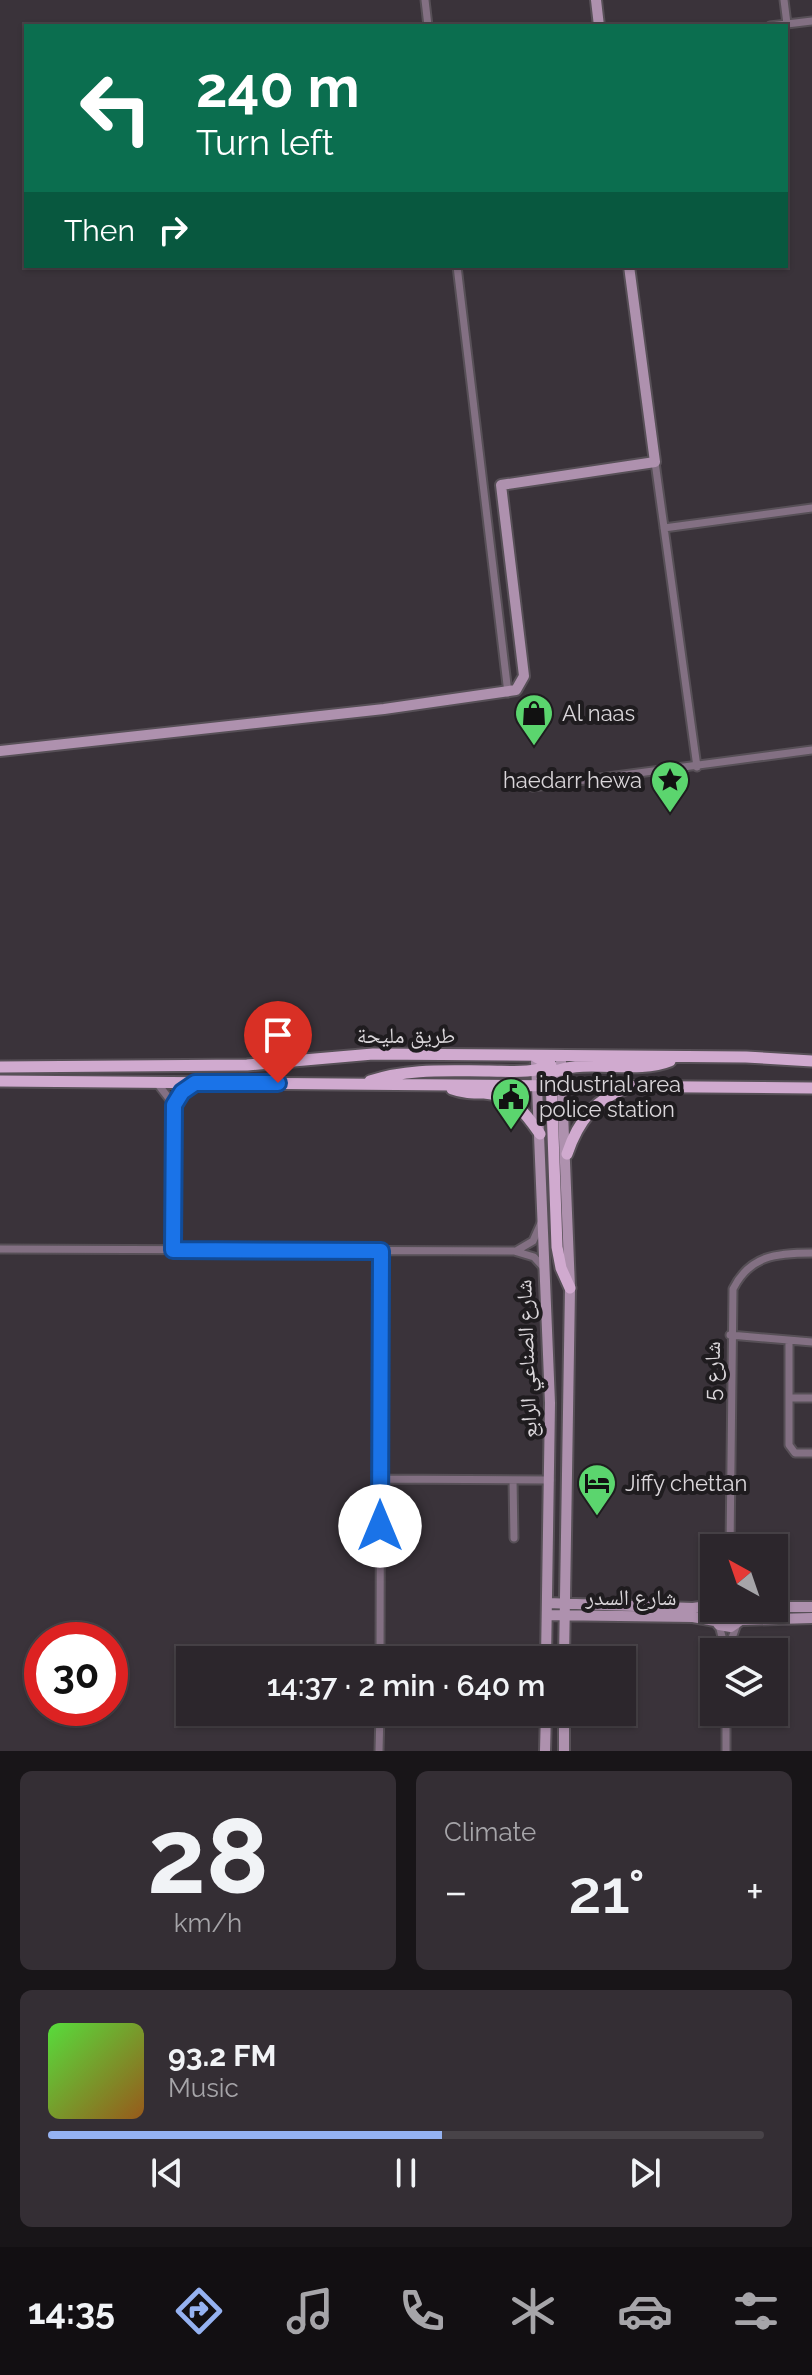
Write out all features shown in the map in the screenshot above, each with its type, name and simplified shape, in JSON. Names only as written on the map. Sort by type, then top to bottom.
[{"type":"main road","points":[[596,0],[599,24]]},
{"type":"main road","points":[[0,751],[508,693],[519,688],[524,676],[500,487],[504,483],[655,462],[629,268]]},
{"type":"main road","name":"طريق مليحة","points":[[0,1067],[247,1065],[360,1054],[551,1068],[631,1086],[812,1088]]},
{"type":"main road","name":"طريق مليحة","points":[[0,1081],[537,1085],[551,1068],[676,1058],[746,1057],[812,1061]]},
{"type":"main road","points":[[362,1083],[404,1072],[551,1068],[557,1247],[570,1288]]},
{"type":"main road","name":"شارع الصناعي الرابع","points":[[551,1068],[567,1154],[570,1288],[564,1646]]},
{"type":"main road","points":[[444,1085],[457,1091],[496,1095],[510,1100],[526,1114],[540,1134]]},
{"type":"main road","name":"شارع الصناعي الرابع","points":[[537,1085],[550,1480],[546,1646]]},
{"type":"main road","points":[[567,1154],[587,1114],[606,1098],[631,1086]]},
{"type":"main road","name":"شارع السدر","points":[[547,1609],[700,1607]]},
{"type":"main road","points":[[788,1607],[812,1607]]},
{"type":"main road","name":"شارع السدر","points":[[565,1610],[587,1617],[693,1617],[725,1627],[732,1622]]},
{"type":"main road","points":[[564,1646],[573,1629],[587,1617]]},
{"type":"main road","points":[[788,1618],[812,1618]]},
{"type":"main road","points":[[545,1751],[546,1726]]},
{"type":"main road","points":[[564,1726],[564,1751]]},
{"type":"street","points":[[425,0],[428,24]]},
{"type":"street","points":[[784,0],[787,24],[812,21]]},
{"type":"street","points":[[457,268],[508,693]]},
{"type":"street","points":[[655,462],[697,767]]},
{"type":"street","points":[[664,528],[812,508]]},
{"type":"street","points":[[532,787],[812,750]]},
{"type":"street","points":[[157,1083],[174,1105]]},
{"type":"street","points":[[173,1250],[174,1105],[182,1092],[195,1083]]},
{"type":"street","points":[[514,1251],[533,1241],[542,1222]]},
{"type":"street","points":[[0,1249],[514,1251],[528,1254],[543,1267]]},
{"type":"street","points":[[380,1646],[381,1251]]},
{"type":"street","name":"شارع 5","points":[[730,1534],[731,1298],[743,1272],[766,1256],[812,1253]]},
{"type":"street","points":[[730,1335],[812,1342]]},
{"type":"street","points":[[789,1341],[790,1448],[795,1453],[812,1453]]},
{"type":"street","points":[[789,1398],[812,1398]]},
{"type":"street","points":[[380,1479],[550,1480]]},
{"type":"street","points":[[513,1480],[514,1538]]},
{"type":"street","points":[[717,1623],[722,1638]]},
{"type":"street","points":[[379,1751],[380,1726]]},
{"type":"street","points":[[726,1726],[726,1751]]},
{"type":"place","name":"Al naas","points":[[534,747]]},
{"type":"place","name":"haedarr hewa","points":[[670,814]]},
{"type":"place","name":"industrial area police station","points":[[511,1131]]},
{"type":"place","name":"Jiffy chettan","points":[[597,1517]]},
{"type":"route","points":[[278,1083],[195,1083],[178,1098],[174,1105],[173,1250],[381,1251],[380,1526]]}]
